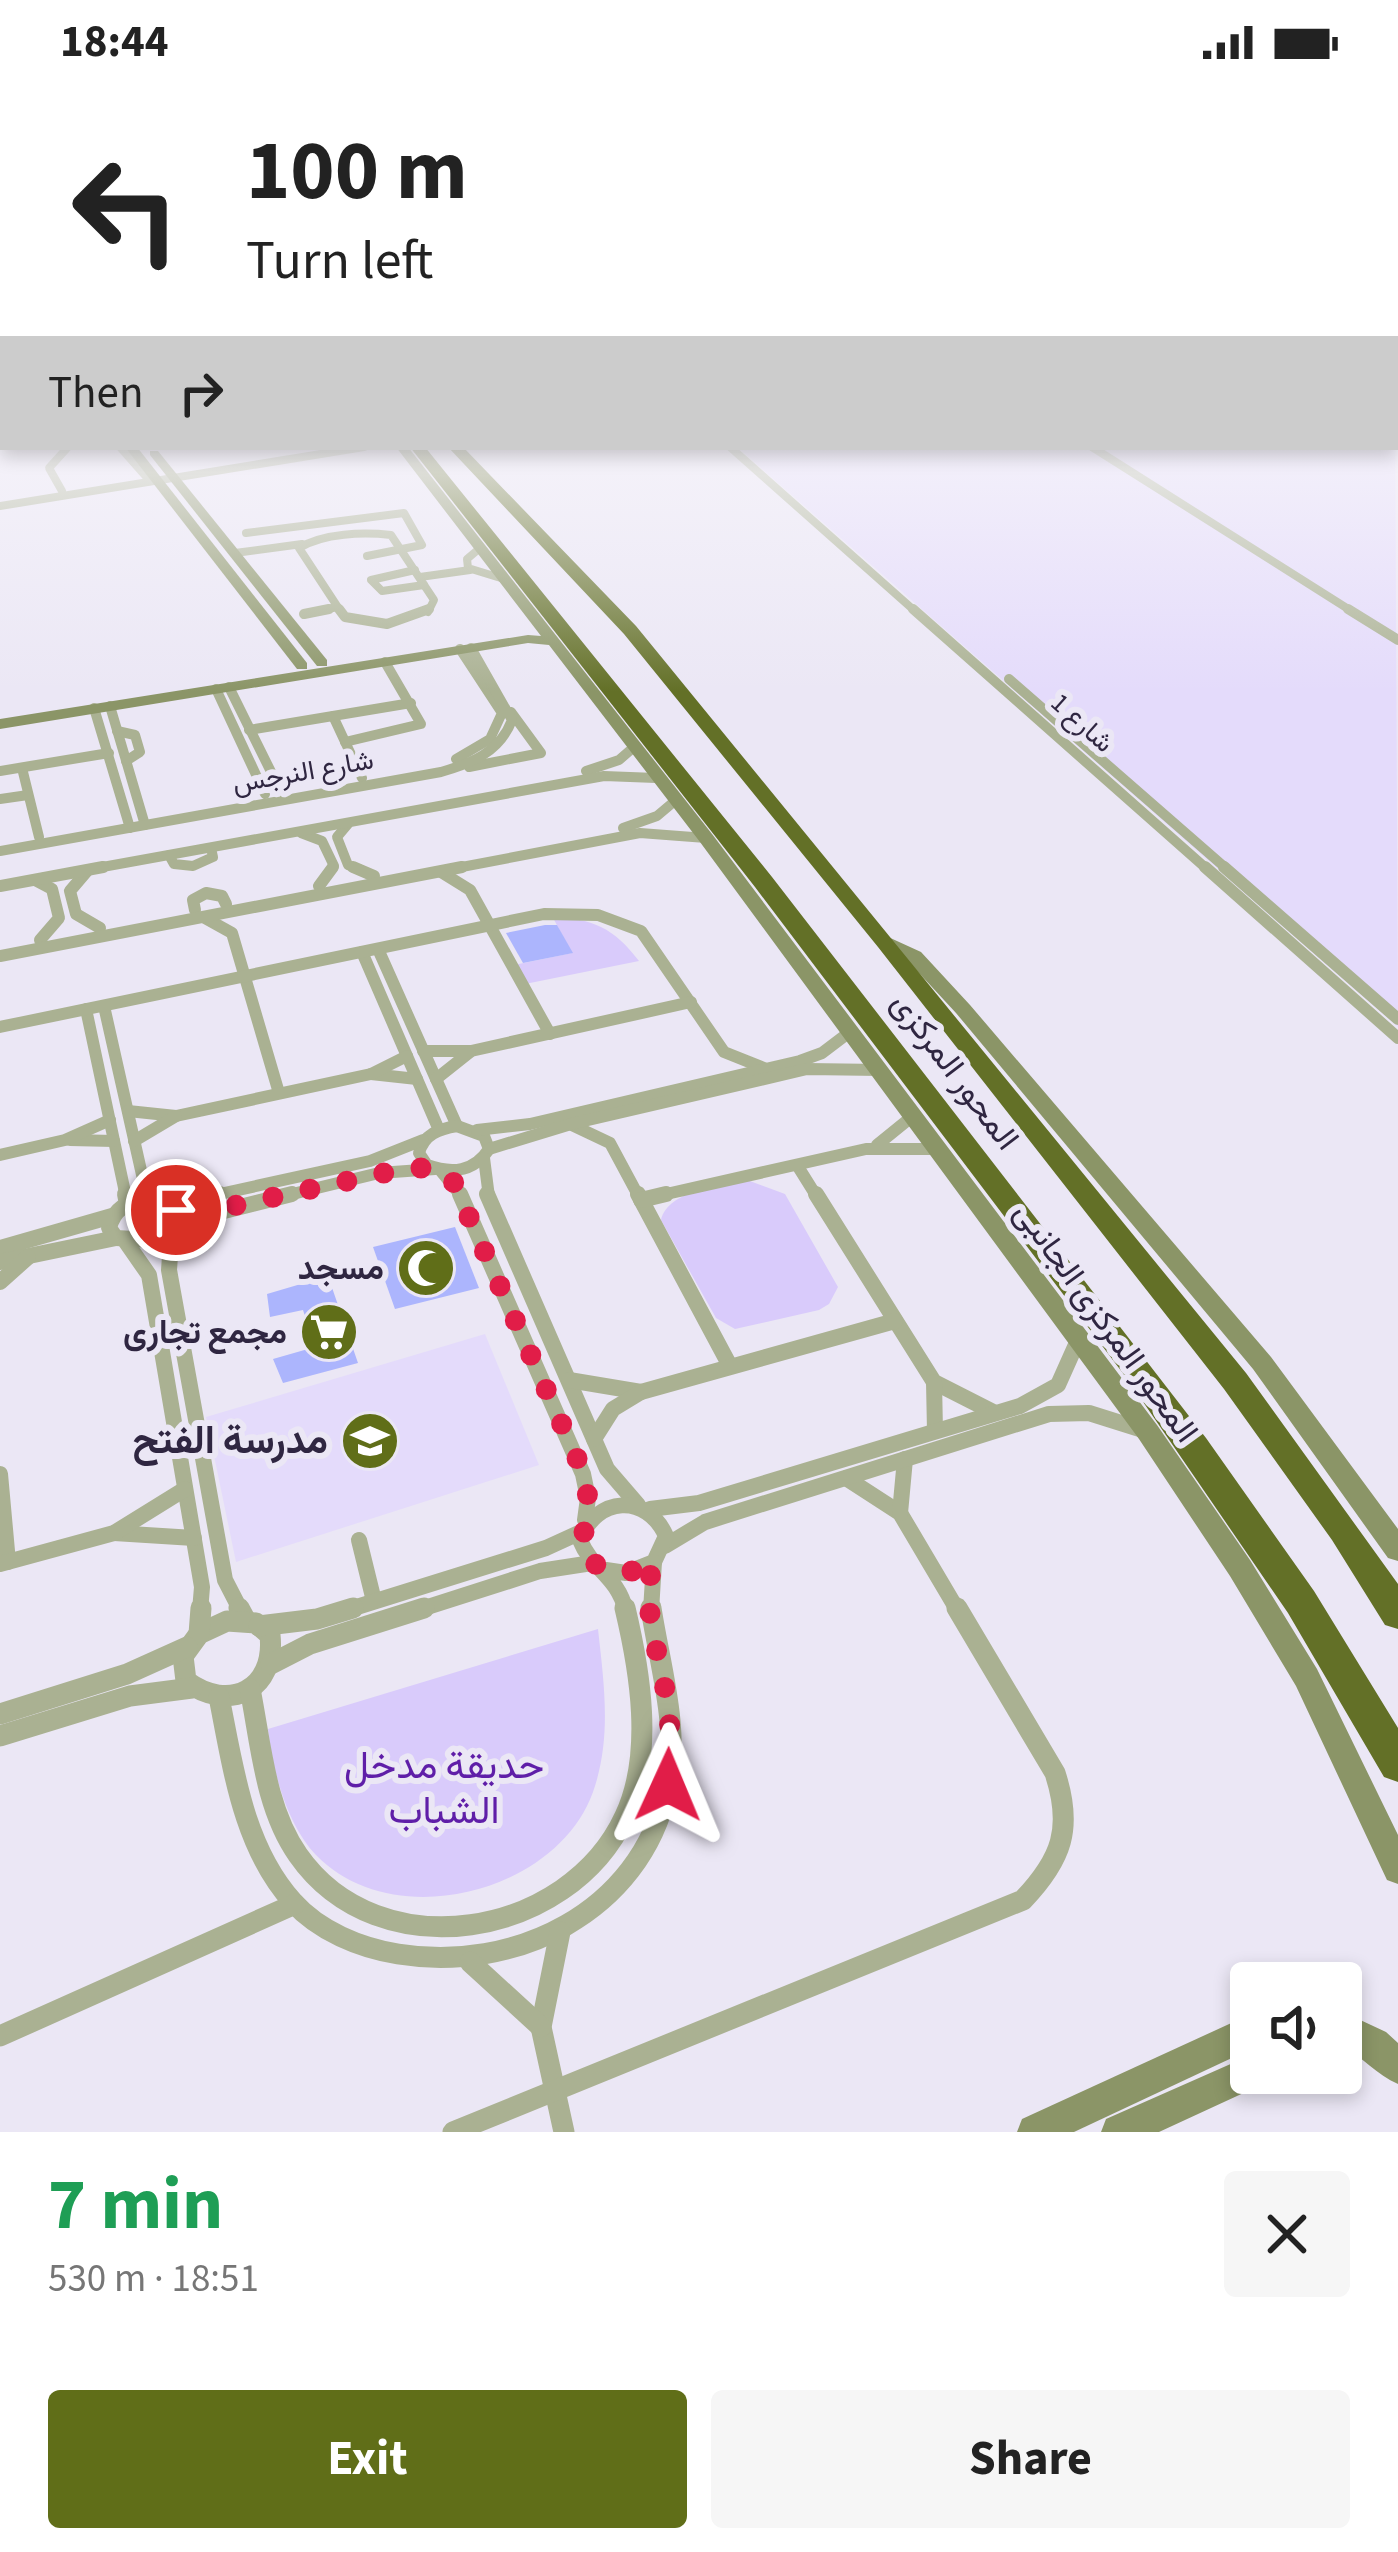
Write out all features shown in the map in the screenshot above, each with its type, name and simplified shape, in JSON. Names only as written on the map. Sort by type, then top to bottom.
[{"type":"highway","name":"المحور المركزى","points":[[459,502],[789,931],[1212,1466],[1306,1605],[1398,1764]]},
{"type":"highway","name":"المحور المركزى","points":[[507,502],[630,630],[886,942],[1235,1381],[1344,1529],[1398,1614]]},
{"type":"main road","points":[[179,502],[322,663]]},
{"type":"main road","name":"المحور المركزى الجانبى","points":[[436,502],[472,561],[504,579],[656,778],[789,931],[851,1030],[1148,1432],[1307,1678],[1398,1869]]},
{"type":"main road","points":[[238,568],[302,666]]},
{"type":"main road","points":[[33,714],[466,649],[509,637],[537,620]]},
{"type":"main road","points":[[0,719],[322,663],[509,637],[552,641]]},
{"type":"main road","points":[[886,942],[914,956],[948,993],[1262,1363],[1398,1550]]},
{"type":"main road","points":[[1362,2038],[1397,2066]]},
{"type":"main road","points":[[1036,2132],[1230,2041]]},
{"type":"main road","points":[[1119,2132],[1230,2082]]},
{"type":"street","name":"شارع 1","points":[[799,502],[1398,1019]]},
{"type":"street","points":[[1180,502],[1398,636]]},
{"type":"street","points":[[1188,502],[1398,636]]},
{"type":"street","points":[[246,533],[401,512],[422,544],[367,556]]},
{"type":"street","points":[[311,522],[321,539]]},
{"type":"street","points":[[238,568],[302,544],[321,539],[380,532],[393,536],[404,550],[434,606],[410,620],[363,623],[345,617],[299,548],[302,544]]},
{"type":"street","points":[[419,577],[472,561]]},
{"type":"street","points":[[304,614],[337,607]]},
{"type":"street","name":"شارع 1","points":[[953,635],[1398,1038]]},
{"type":"street","points":[[441,772],[542,753],[466,649]]},
{"type":"street","name":"شارع النرجس","points":[[0,847],[450,761],[479,747],[497,730],[502,713],[466,649]]},
{"type":"street","points":[[345,742],[418,727],[423,721],[385,662]]},
{"type":"street","points":[[222,688],[281,792]]},
{"type":"street","points":[[222,688],[265,794]]},
{"type":"street","points":[[249,730],[411,703]]},
{"type":"street","points":[[102,707],[117,730],[144,821]]},
{"type":"street","points":[[102,707],[129,824]]},
{"type":"street","name":"شارع النرجس","points":[[144,821],[441,772],[493,749],[507,735],[511,712]]},
{"type":"street","points":[[333,716],[362,778]]},
{"type":"street","points":[[0,882],[596,769],[619,760],[634,747]]},
{"type":"street","points":[[0,771],[110,753]]},
{"type":"street","points":[[22,767],[39,837]]},
{"type":"street","points":[[33,876],[169,856],[174,864],[193,866],[213,857],[211,848],[604,776],[656,778]]},
{"type":"street","points":[[0,799],[28,795]]},
{"type":"street","points":[[0,952],[439,872],[635,825],[667,810],[676,800]]},
{"type":"street","points":[[352,822],[337,837],[349,865],[374,876]]},
{"type":"street","name":"شارع النرجس","points":[[0,847],[129,824]]},
{"type":"street","points":[[296,832],[322,841],[334,866],[319,886]]},
{"type":"street","points":[[232,933],[199,914],[193,900],[206,893],[222,896],[226,904],[243,905],[374,876],[640,833],[706,838]]},
{"type":"street","points":[[470,890],[478,860]]},
{"type":"street","points":[[89,870],[70,891],[76,914],[100,928]]},
{"type":"street","points":[[439,872],[470,890],[550,1034]]},
{"type":"street","points":[[33,876],[52,890],[59,918],[40,940]]},
{"type":"street","points":[[243,905],[232,933],[279,1094]]},
{"type":"street","points":[[0,1027],[562,913],[598,915],[629,924],[651,940],[724,1052],[764,1068]]},
{"type":"street","points":[[0,952],[100,928],[199,914]]},
{"type":"street","points":[[370,951],[457,1126]]},
{"type":"street","points":[[370,951],[439,1130]]},
{"type":"street","points":[[423,1051],[471,1051],[691,1002]]},
{"type":"street","points":[[104,1006],[147,1198]]},
{"type":"street","points":[[86,1009],[128,1204]]},
{"type":"street","points":[[0,1248],[112,1216],[147,1198],[167,1202],[207,1197],[370,1160],[423,1141],[439,1130],[530,1124],[764,1068],[822,1053],[851,1030]]},
{"type":"street","points":[[436,1079],[471,1051]]},
{"type":"street","points":[[715,1079],[724,1052]]},
{"type":"street","points":[[128,1112],[176,1115],[370,1074],[407,1056]]},
{"type":"street","points":[[0,1262],[121,1240],[155,1240],[174,1226],[379,1173],[460,1171],[487,1154],[571,1124],[823,1066],[881,1070]]},
{"type":"street","points":[[370,1074],[417,1078]]},
{"type":"street","points":[[610,1143],[620,1113]]},
{"type":"street","points":[[134,1141],[176,1115]]},
{"type":"street","points":[[640,1200],[866,1149],[894,1136],[914,1115]]},
{"type":"street","points":[[0,1155],[65,1140],[110,1120]]},
{"type":"street","points":[[571,1124],[610,1143],[730,1366]]},
{"type":"street","points":[[219,1697],[236,1779],[262,1855],[295,1904],[347,1940],[424,1962],[470,1962],[518,1951],[560,1932],[607,1895],[647,1843],[668,1785],[672,1756],[648,1586],[664,1525],[614,1478],[594,1439],[485,1189],[487,1154],[477,1130]]},
{"type":"street","points":[[65,1140],[114,1142]]},
{"type":"street","points":[[250,1689],[287,1839],[305,1867],[344,1901],[394,1924],[431,1931],[471,1929],[546,1903],[604,1853],[626,1817],[641,1756],[622,1599],[582,1549],[588,1498],[584,1474],[460,1195],[422,1160],[423,1141]]},
{"type":"street","points":[[866,1149],[939,1149]]},
{"type":"street","points":[[797,1165],[934,1382],[935,1431]]},
{"type":"street","points":[[167,1202],[176,1210],[169,1270],[225,1580],[253,1624],[271,1638],[271,1664]]},
{"type":"street","points":[[112,1216],[109,1228],[149,1275],[194,1538],[202,1587],[183,1674],[192,1688]]},
{"type":"street","points":[[0,1282],[32,1254]]},
{"type":"street","points":[[594,1439],[613,1409],[641,1392],[896,1321]]},
{"type":"street","points":[[0,1714],[127,1673],[217,1624],[302,1622],[546,1548],[583,1528],[608,1506],[699,1503],[1039,1398],[1058,1385],[1079,1338]]},
{"type":"street","points":[[569,1381],[641,1392]]},
{"type":"street","points":[[934,1382],[995,1413]]},
{"type":"street","points":[[0,1736],[130,1696],[192,1688],[219,1697],[250,1689],[271,1664],[310,1644],[540,1571],[599,1567],[626,1573],[691,1528],[1049,1414],[1089,1413],[1148,1432]]},
{"type":"street","points":[[900,1513],[905,1459]]},
{"type":"street","points":[[0,1474],[4,1563],[113,1532],[185,1489]]},
{"type":"street","points":[[453,2132],[958,1929],[1023,1900],[1052,1870],[1066,1822],[1055,1773],[900,1513],[845,1478]]},
{"type":"street","points":[[113,1532],[194,1538]]},
{"type":"street","points":[[359,1540],[374,1601]]},
{"type":"street","points":[[262,1855],[287,1839]]},
{"type":"street","points":[[0,2036],[295,1904]]},
{"type":"street","points":[[560,1932],[541,2027],[564,2132]]},
{"type":"street","points":[[470,1962],[541,2027]]},
{"type":"shaded area","points":[[799,502],[1395,502],[1398,1027]]},
{"type":"shaded area","name":"مدرسة الفتح","points":[[485,1334],[539,1465],[236,1562],[206,1417]]},
{"type":"green space","points":[[552,916],[602,927],[639,961],[525,984],[514,965],[572,953]]},
{"type":"green space","points":[[747,1180],[785,1194],[838,1287],[829,1304],[819,1310],[735,1329],[716,1318],[661,1220],[685,1196]]},
{"type":"green space","name":"حديقة مدخل الشباب","points":[[598,1629],[605,1711],[599,1772],[574,1827],[545,1856],[510,1877],[470,1891],[428,1897],[387,1893],[349,1879],[306,1843],[283,1796],[268,1729]]},
{"type":"building","points":[[557,925],[573,953],[523,963],[506,933]]},
{"type":"building","name":"مسجد","points":[[455,1227],[479,1288],[395,1309],[373,1247]]},
{"type":"building","name":"مجمع تجارى","points":[[328,1276],[358,1363],[283,1383],[273,1359],[315,1347],[303,1310],[270,1317],[267,1294]]},
{"type":"place","name":"مسجد","points":[[426,1268]]},
{"type":"place","name":"مجمع تجارى","points":[[329,1332]]},
{"type":"place","name":"مدرسة الفتح","points":[[370,1441]]},
{"type":"route","points":[[176,1210],[176,1223],[407,1168],[435,1168],[453,1181],[584,1474],[588,1498],[582,1549],[592,1563],[616,1572],[636,1571],[654,1562],[648,1586],[668,1704],[672,1756],[668,1785]]}]
